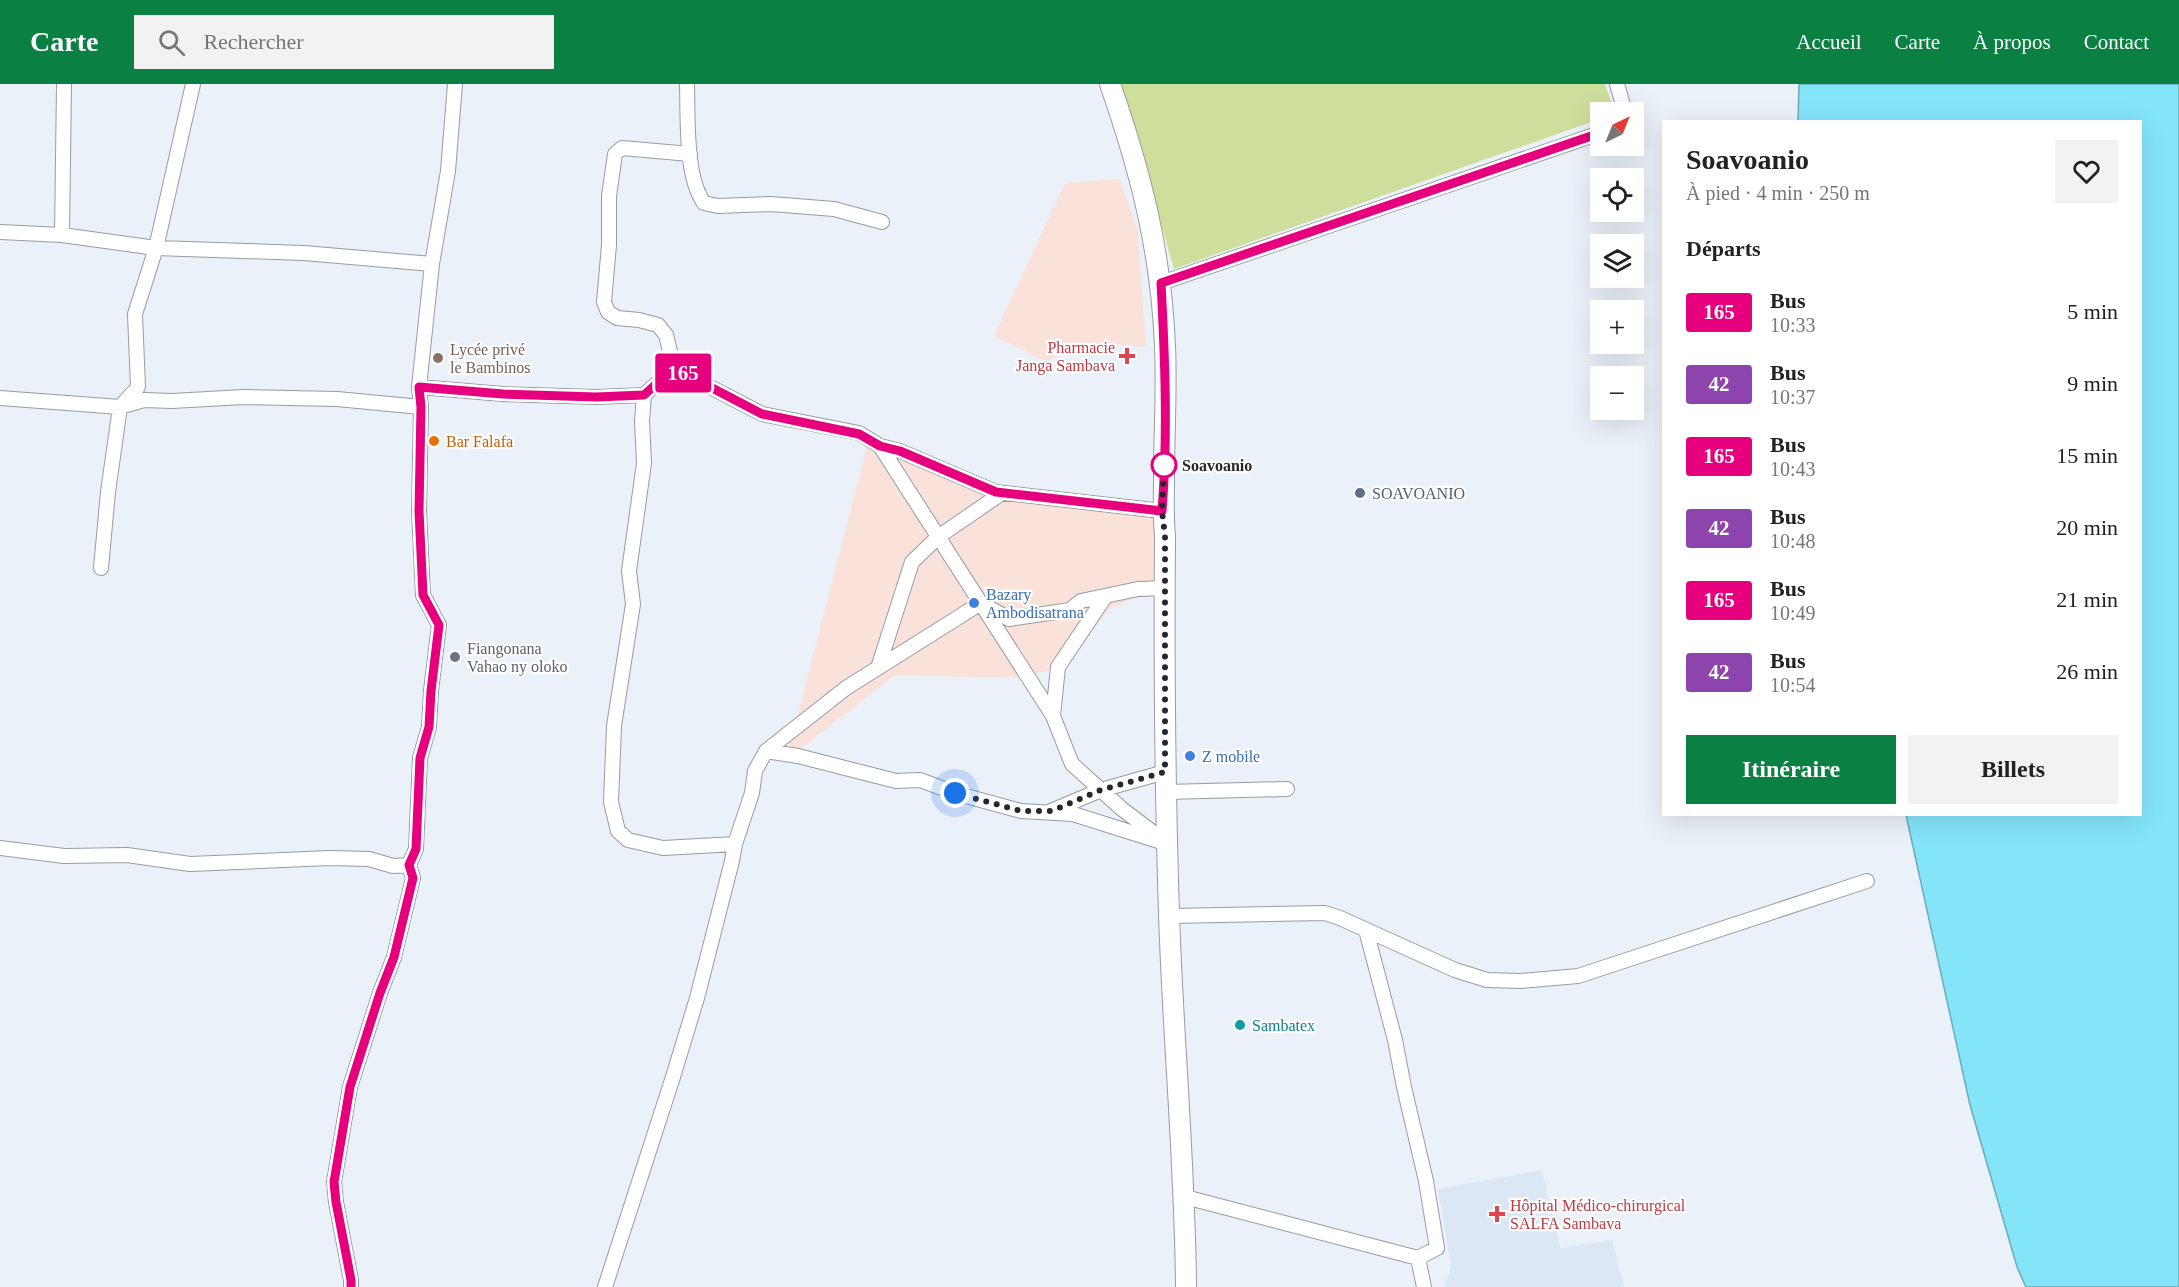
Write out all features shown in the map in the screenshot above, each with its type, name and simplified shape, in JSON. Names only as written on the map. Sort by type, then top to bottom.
[{"type":"main road","points":[[1110,84],[1131,143],[1152,227],[1161,283],[1165,348],[1162,511],[1165,536],[1165,772],[1169,915],[1185,1197],[1186,1287]]},
{"type":"street","points":[[62,235],[64,84]]},
{"type":"street","points":[[101,568],[108,492],[120,407],[138,387],[135,314],[156,248],[193,84]]},
{"type":"street","points":[[351,1287],[334,1182],[350,1087],[394,957],[413,878],[409,865],[416,849],[420,758],[429,727],[439,625],[423,595],[419,511],[421,407],[419,387],[432,264],[448,171],[455,84]]},
{"type":"street","points":[[687,84],[690,154],[697,193],[704,203],[718,206],[771,204],[834,209],[882,222]]},
{"type":"street","points":[[1617,84],[1622,102]]},
{"type":"street","points":[[1161,283],[1590,136]]},
{"type":"street","points":[[690,154],[622,148],[615,154],[609,196],[609,245],[604,302],[608,312],[617,318],[658,325],[666,335],[674,368],[762,414],[859,434],[880,446],[900,451],[996,492],[1162,511]]},
{"type":"street","points":[[0,232],[62,235],[156,248],[304,253],[432,264]]},
{"type":"street","points":[[419,387],[503,394],[596,397],[644,395],[674,368]]},
{"type":"street","points":[[644,395],[642,421],[644,464],[628,571],[633,604],[614,726],[611,802],[618,831],[628,840],[663,848],[735,844]]},
{"type":"street","points":[[0,398],[120,407],[144,400],[172,401],[244,397],[336,399],[421,407]]},
{"type":"street","points":[[880,446],[1053,716],[1072,764],[1122,809],[1168,844]]},
{"type":"street","points":[[878,668],[912,562],[938,537],[1002,493]]},
{"type":"street","points":[[981,603],[1009,620],[1070,610],[1081,601],[1138,589],[1165,588]]},
{"type":"street","points":[[1053,716],[1058,667],[1105,597]]},
{"type":"street","points":[[605,1287],[694,1008],[735,844],[752,793],[755,771],[766,751],[846,688],[981,603]]},
{"type":"street","points":[[766,751],[798,756],[896,781],[920,780],[955,793],[1021,811],[1073,814],[1168,844]]},
{"type":"street","points":[[1052,811],[1101,790],[1165,772]]},
{"type":"street","points":[[1166,792],[1287,789]]},
{"type":"street","points":[[0,849],[64,856],[127,855],[190,864],[329,858],[369,859],[393,866],[409,865]]},
{"type":"street","points":[[1169,915],[1325,914],[1340,918],[1455,970],[1487,980],[1521,981],[1578,976],[1867,881]]},
{"type":"street","points":[[1185,1197],[1418,1258],[1437,1248],[1426,1181],[1395,1040],[1366,930]]},
{"type":"street","points":[[1418,1258],[1424,1287]]},
{"type":"shaded area","points":[[1120,179],[1138,231],[1146,347],[1110,344],[1104,353],[1062,346],[1049,363],[994,336],[1065,183]]},
{"type":"shaded area","name":"Bazary Ambodisatrana","points":[[870,435],[899,444],[1011,490],[1156,503],[1158,597],[1136,597],[1109,609],[1064,667],[1015,678],[895,675],[786,760]]},
{"type":"shaded area","name":"Hôpital Médico-chirurgical SALFA Sambava","points":[[1542,1170],[1560,1248],[1612,1240],[1624,1287],[1444,1287],[1451,1266],[1438,1189]]},
{"type":"green space","points":[[1121,84],[1605,84],[1611,102],[1590,102],[1590,123],[1174,269]]},
{"type":"water","points":[[1799,84],[2179,84],[2179,1287],[2026,1287],[2017,1267],[1970,1105],[1906,816],[2142,816],[2142,120],[1798,120]]},
{"type":"bus line","name":"165","points":[[351,1287],[334,1182],[350,1087],[394,957],[413,878],[409,865],[416,849],[420,758],[429,727],[439,625],[423,595],[419,511],[421,407],[419,387],[503,394],[596,397],[644,395],[674,368],[762,414],[859,434],[880,446],[900,451],[996,492],[1162,511],[1165,348],[1161,283],[1590,136]]},
{"type":"place","name":"Pharmacie Janga Sambava","points":[[1127,356]]},
{"type":"place","name":"Lycée privé le Bambinos","points":[[438,358]]},
{"type":"place","name":"Bar Falafa","points":[[434,441]]},
{"type":"place","name":"Soavoanio","points":[[1164,465]]},
{"type":"place","name":"SOAVOANIO","points":[[1360,493]]},
{"type":"place","name":"Bazary Ambodisatrana","points":[[974,603]]},
{"type":"place","name":"Fiangonana Vahao ny oloko","points":[[455,657]]},
{"type":"place","name":"Z mobile","points":[[1190,756]]},
{"type":"place","name":"Sambatex","points":[[1240,1025]]},
{"type":"place","name":"Hôpital Médico-chirurgical SALFA Sambava","points":[[1497,1214]]},
{"type":"route","points":[[955,793],[1021,811],[1052,811],[1101,790],[1165,772],[1165,536],[1162,511],[1164,463],[1164,465]]}]
